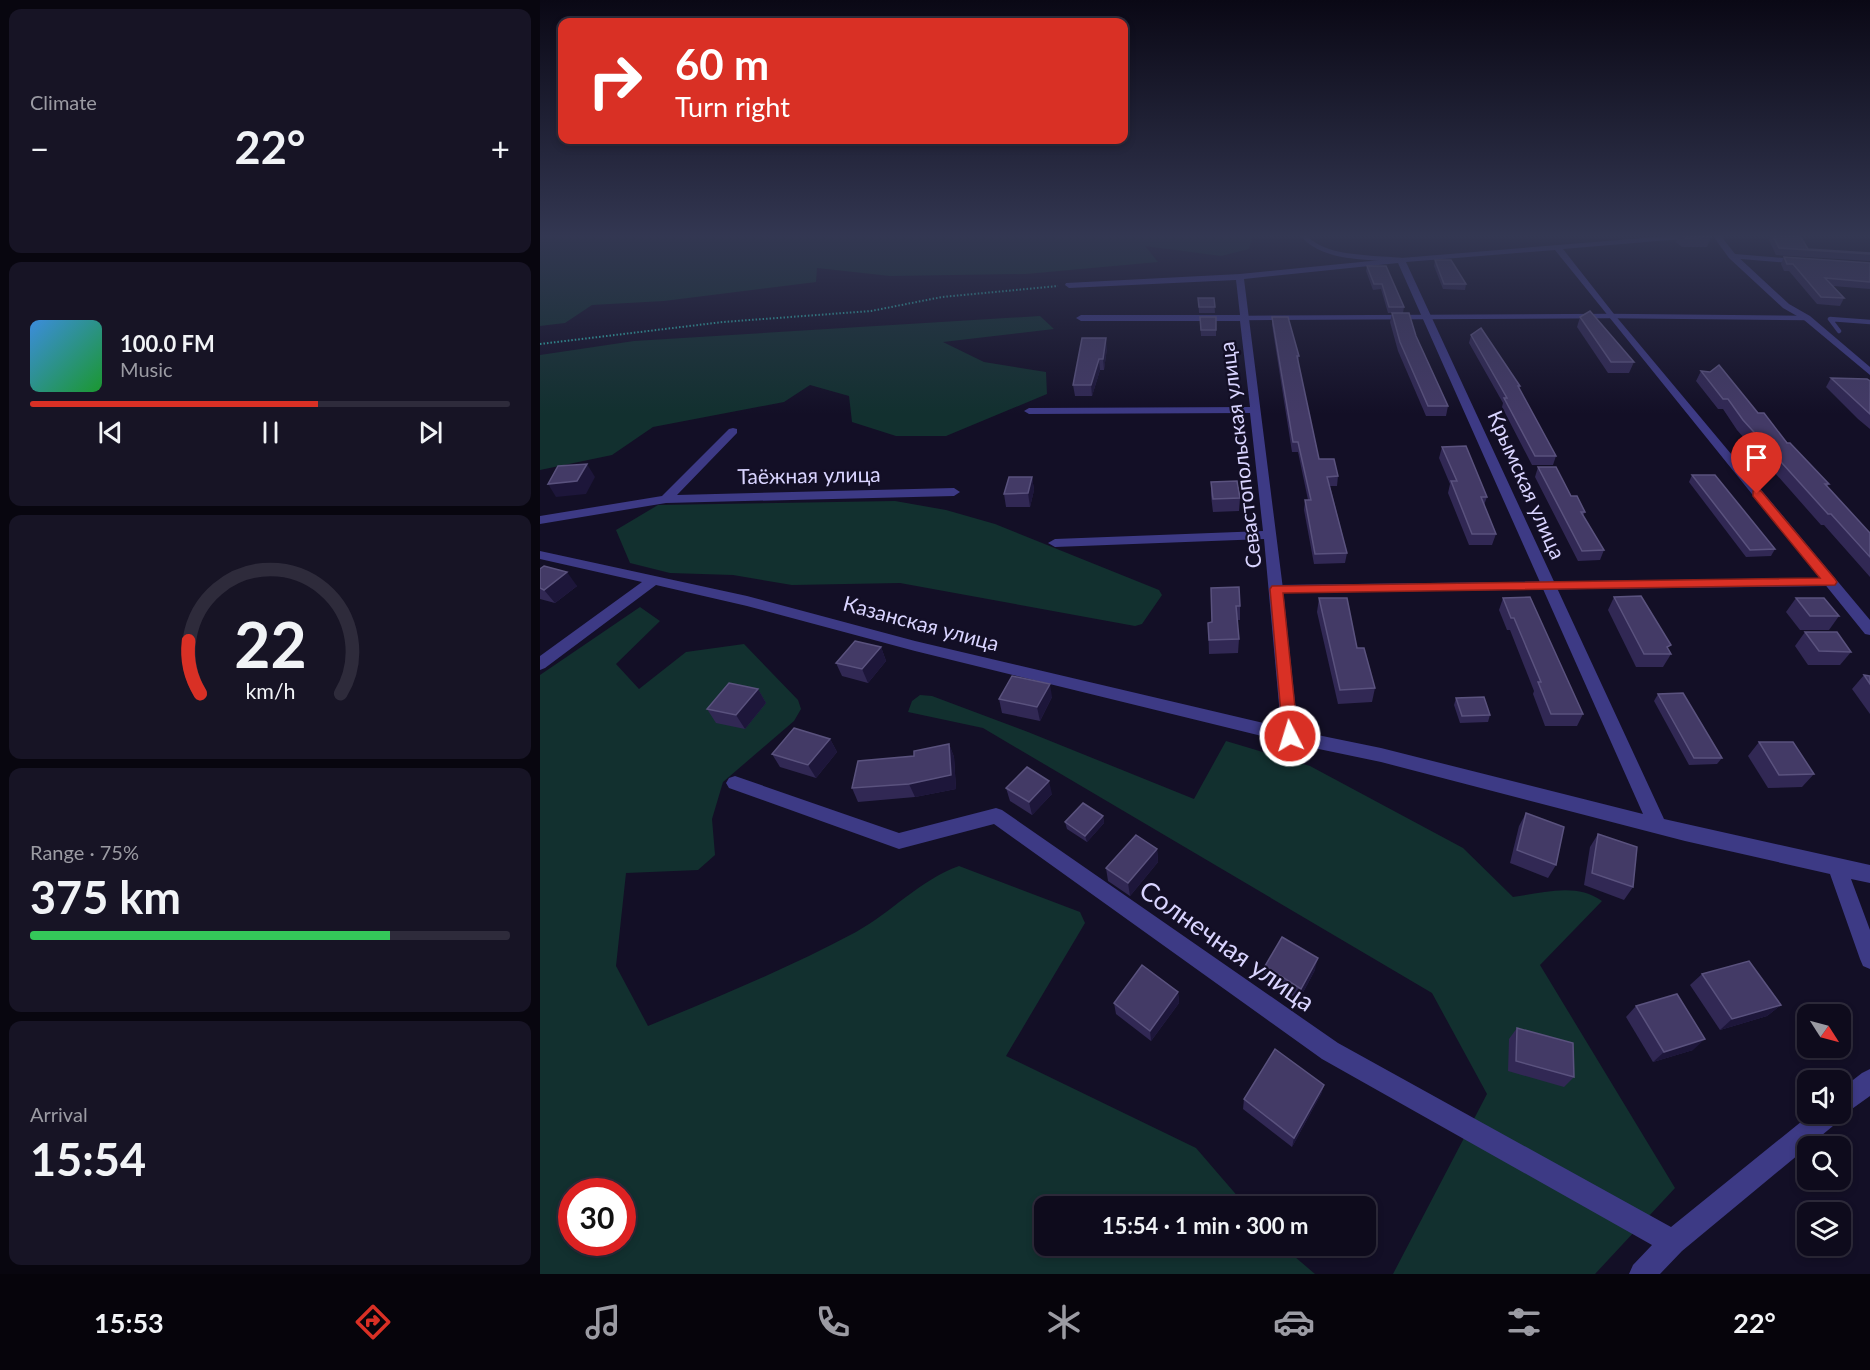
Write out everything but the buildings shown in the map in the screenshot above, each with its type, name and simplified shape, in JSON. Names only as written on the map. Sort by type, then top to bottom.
[{"type":"street","name":"Севастопольская улица","points":[[1242,295],[1276,589],[1290,736]]},
{"type":"street","name":"Крымская улица","points":[[1418,295],[1657,825]]},
{"type":"street","points":[[1595,295],[1870,630]]},
{"type":"street","points":[[1775,295],[1786,306],[1807,318],[1870,372]]},
{"type":"street","points":[[1081,318],[1245,318]]},
{"type":"street","points":[[1029,411],[1256,410]]},
{"type":"street","name":"Таёжная улица","points":[[666,499],[733,430]]},
{"type":"street","name":"Таёжная улица","points":[[540,520],[666,499],[954,492]]},
{"type":"street","points":[[1055,543],[1270,535]]},
{"type":"street","name":"Казанская улица","points":[[540,555],[747,601],[915,646],[1290,736],[1382,755],[1657,825],[1870,874]]},
{"type":"street","points":[[540,664],[653,581]]},
{"type":"street","name":"Солнечная улица","points":[[735,783],[899,841],[996,816],[1330,1052],[1673,1242]]},
{"type":"street","points":[[1837,865],[1870,959]]},
{"type":"street","points":[[1851,1096],[1870,1081]]},
{"type":"street","points":[[1642,1274],[1673,1242],[1818,1124]]},
{"type":"lane","points":[[1245,318],[1611,316],[1807,318]]},
{"type":"lane","points":[[1839,331],[1830,319],[1870,322]]},
{"type":"lane","points":[[1276,589],[1830,582]]},
{"type":"path","points":[[540,344],[723,322],[871,311],[958,295]]},
{"type":"green space","points":[[540,295],[708,295],[664,301],[592,305],[565,323],[540,326]]},
{"type":"green space","points":[[1040,316],[1054,329],[943,342],[984,362],[1046,372],[1047,394],[946,436],[896,436],[852,422],[849,396],[810,385],[784,402],[653,427],[612,455],[540,470],[540,355],[634,341]]},
{"type":"green space","points":[[895,501],[946,510],[995,524],[1159,590],[1162,595],[1142,624],[1135,626],[900,583],[792,585],[733,575],[670,573],[630,563],[616,530],[658,505]]},
{"type":"green space","points":[[640,607],[660,621],[616,664],[639,689],[686,652],[744,644],[798,700],[801,709],[794,721],[723,782],[712,819],[715,855],[698,870],[626,873],[616,966],[648,1026],[753,982],[831,945],[869,924],[932,879],[959,866],[1080,912],[1085,923],[1006,1056],[1196,1148],[1237,1196],[1034,1196],[1034,1256],[1294,1256],[1315,1274],[540,1274],[540,675]]},
{"type":"green space","points":[[920,695],[932,696],[1028,732],[1194,799],[1226,741],[1310,766],[1463,848],[1513,897],[1547,891],[1570,890],[1592,895],[1602,901],[1540,965],[1675,1188],[1595,1274],[1393,1274],[1487,1094],[1432,993],[983,728],[908,712],[912,701]]},
{"type":"route","points":[[1290,736],[1276,589],[1830,582],[1757,494]]}]
